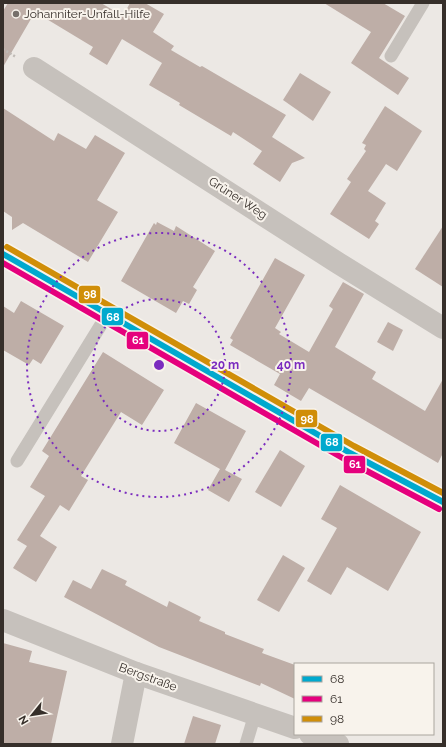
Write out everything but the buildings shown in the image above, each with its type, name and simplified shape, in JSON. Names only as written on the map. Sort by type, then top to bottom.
[{"type":"street","name":"Grüner Weg","points":[[34,68],[338,263],[443,328]]},
{"type":"street","points":[[3,254],[107,315],[344,449],[443,502]]},
{"type":"street","name":"Bergstraße","points":[[3,620],[136,673],[294,728]]},
{"type":"street","points":[[122,744],[136,673]]},
{"type":"street","points":[[313,735],[338,744]]},
{"type":"lane","points":[[391,56],[424,3]]},
{"type":"lane","points":[[17,462],[107,315]]},
{"type":"lane","points":[[246,744],[255,714]]},
{"type":"transit line","name":"98","points":[[7,247],[354,446],[443,493]]},
{"type":"transit line","name":"68","points":[[3,254],[350,453],[443,502]]},
{"type":"transit line","name":"61","points":[[3,263],[346,460],[439,509]]},
{"type":"place","name":"Johanniter-Unfall-Hilfe","points":[[16,14]]}]
